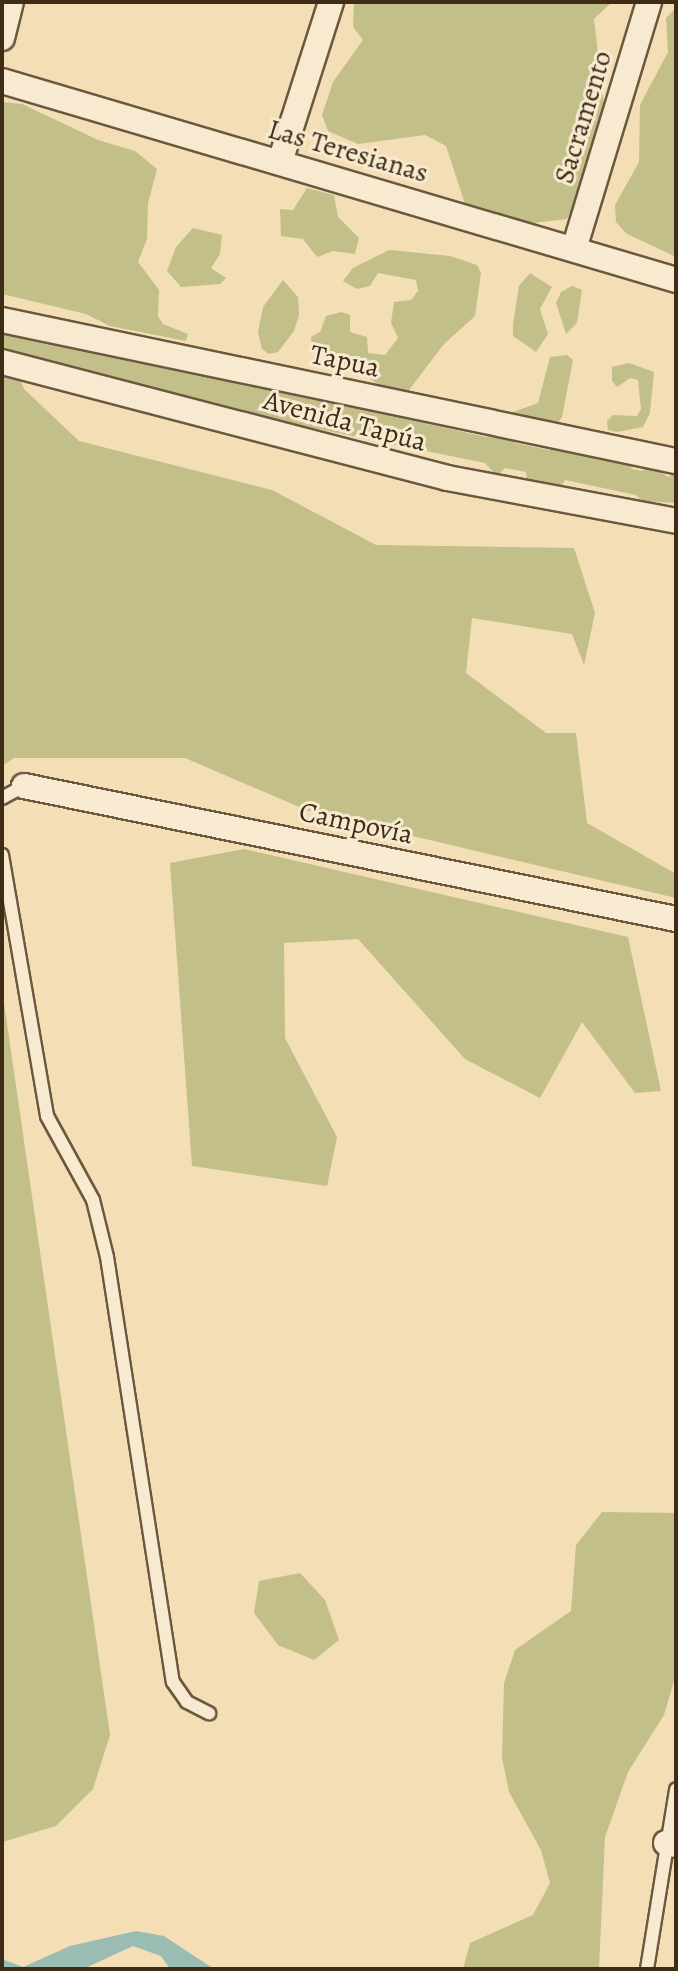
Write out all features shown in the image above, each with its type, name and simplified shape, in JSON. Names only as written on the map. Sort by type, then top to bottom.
[{"type":"street","points":[[2,38],[11,2]]},
{"type":"street","points":[[280,162],[331,2]]},
{"type":"street","name":"Sacramento","points":[[574,249],[649,2]]},
{"type":"street","name":"Las Teresianas","points":[[2,81],[676,280]]},
{"type":"street","name":"Tapua","points":[[2,320],[676,461]]},
{"type":"street","name":"Avenida Tapúa","points":[[2,362],[447,478],[676,521]]},
{"type":"street","name":"Campovía","points":[[24,786],[676,919]]},
{"type":"lane","points":[[2,798],[24,786]]},
{"type":"lane","points":[[2,855],[47,1116],[93,1200],[107,1257],[173,1682],[187,1702],[209,1713]]},
{"type":"lane","points":[[647,1969],[671,1844],[676,1789]]},
{"type":"shaded area","points":[[354,2],[612,2],[594,19],[604,105],[582,188],[567,219],[533,223],[467,210],[446,146],[425,135],[358,144],[328,131],[322,115],[333,82],[363,40],[353,27]]},
{"type":"shaded area","points":[[676,8],[676,257],[627,234],[616,222],[615,205],[639,162],[640,105],[668,52],[666,18]]},
{"type":"shaded area","points":[[2,102],[22,104],[98,140],[135,151],[157,169],[148,203],[147,239],[138,262],[159,290],[158,316],[163,324],[188,334],[186,341],[110,326],[86,314],[2,294]]},
{"type":"shaded area","points":[[307,188],[334,195],[338,217],[359,238],[355,254],[333,251],[317,257],[303,239],[281,236],[280,209],[293,210]]},
{"type":"shaded area","points":[[193,228],[222,235],[220,254],[211,268],[226,278],[220,284],[181,287],[167,271],[176,247]]},
{"type":"shaded area","points":[[389,250],[450,256],[477,265],[481,273],[475,316],[444,344],[409,390],[384,389],[364,374],[331,363],[312,345],[311,337],[320,332],[326,316],[341,312],[350,315],[350,332],[367,337],[368,353],[385,355],[398,338],[391,323],[394,302],[411,300],[418,291],[416,280],[378,273],[370,286],[357,289],[343,281],[353,268]]},
{"type":"shaded area","points":[[530,273],[552,287],[540,309],[548,334],[536,352],[513,336],[519,286]]},
{"type":"shaded area","points":[[283,280],[298,297],[299,315],[294,331],[278,352],[269,354],[262,349],[258,332],[263,307]]},
{"type":"shaded area","points":[[572,286],[582,290],[577,323],[566,334],[556,303],[561,292]]},
{"type":"shaded area","points":[[2,332],[249,384],[289,373],[307,397],[486,437],[507,429],[513,412],[538,403],[550,357],[567,355],[573,360],[562,417],[548,438],[515,433],[515,443],[549,450],[562,441],[633,461],[631,469],[643,471],[646,462],[668,477],[676,473],[676,503],[642,501],[636,495],[565,480],[561,487],[527,482],[526,472],[505,468],[497,476],[485,463],[313,428],[8,351],[24,389],[79,441],[272,490],[376,545],[574,548],[595,613],[584,665],[572,634],[472,618],[466,673],[546,733],[576,733],[587,823],[676,874],[676,898],[311,812],[185,758],[14,758],[2,766]]},
{"type":"shaded area","points":[[629,363],[654,372],[650,413],[643,427],[617,432],[608,430],[607,421],[613,415],[637,416],[641,409],[638,380],[630,378],[617,387],[612,381],[612,367]]},
{"type":"shaded area","points":[[244,849],[628,937],[661,1091],[635,1093],[582,1022],[540,1098],[465,1059],[358,939],[284,943],[285,1038],[337,1137],[327,1186],[192,1166],[170,863]]},
{"type":"shaded area","points":[[2,989],[110,1735],[93,1789],[56,1826],[2,1842]]},
{"type":"shaded area","points":[[602,1512],[676,1513],[676,1674],[664,1715],[628,1772],[605,1837],[599,1969],[463,1969],[470,1943],[533,1915],[550,1883],[541,1850],[509,1792],[502,1758],[504,1683],[515,1650],[571,1611],[576,1545]]},
{"type":"shaded area","points":[[300,1573],[325,1600],[339,1640],[314,1660],[278,1645],[254,1613],[259,1581]]},
{"type":"water","points":[[136,1931],[164,1936],[214,1969],[170,1969],[161,1956],[133,1946],[83,1969],[2,1969],[2,1959],[23,1967],[70,1946]]}]
